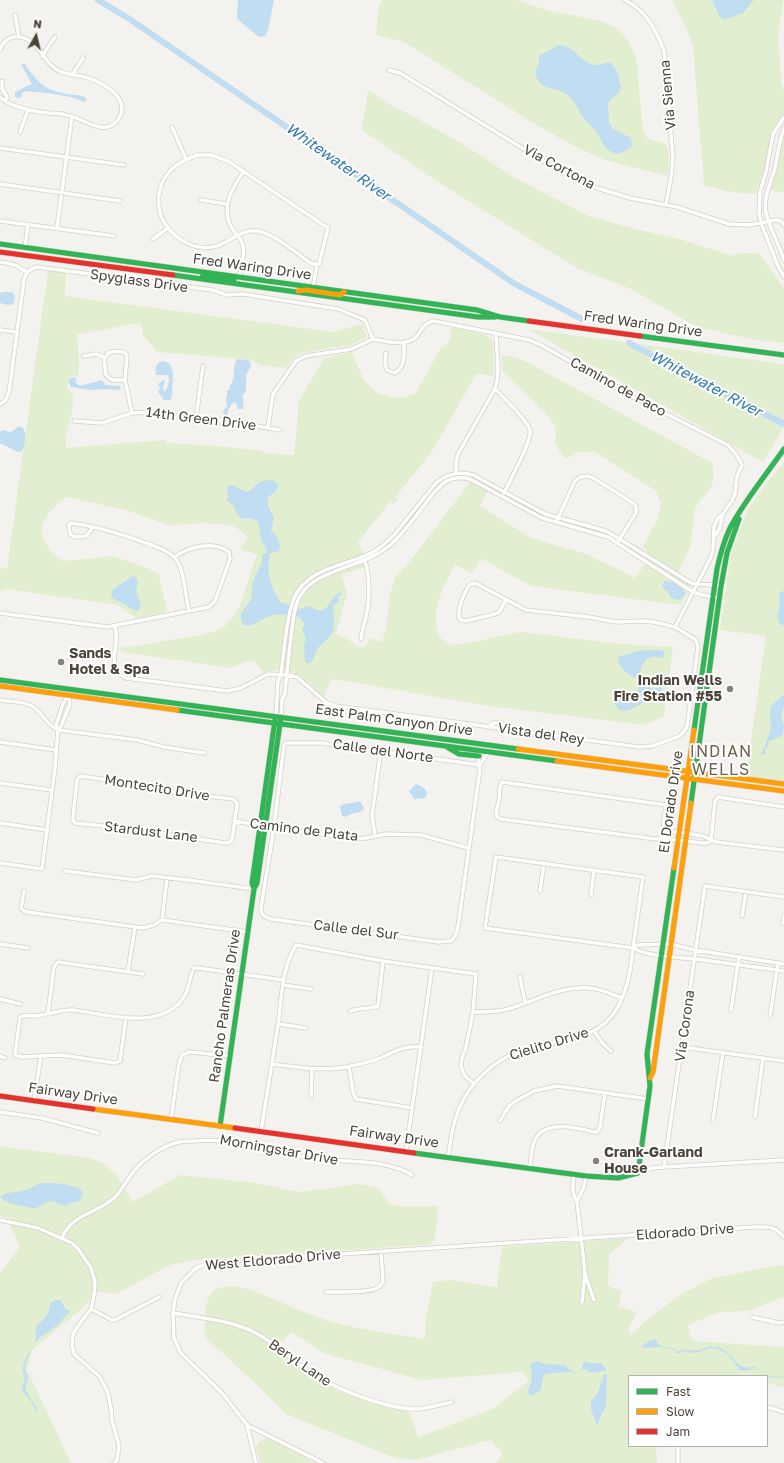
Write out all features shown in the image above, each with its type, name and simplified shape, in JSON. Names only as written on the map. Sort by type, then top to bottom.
[{"type":"main road","name":"Fred Waring Drive","points":[[0,244],[477,310],[500,316],[784,355]]},
{"type":"main road","points":[[0,248],[22,251],[25,248]]},
{"type":"main road","name":"Fred Waring Drive","points":[[0,252],[478,317],[500,316]]},
{"type":"main road","points":[[189,278],[209,277],[236,280],[239,277]]},
{"type":"main road","points":[[291,292],[306,290],[340,295],[344,292]]},
{"type":"main road","name":"El Dorado Drive","points":[[638,1173],[650,1078],[646,1061],[712,597],[719,560],[724,543],[733,524],[749,497],[784,449]]},
{"type":"main road","name":"El Dorado Drive","points":[[650,1078],[653,1072],[721,586],[728,553],[742,510]]},
{"type":"main road","name":"East Palm Canyon Drive","points":[[0,680],[784,784]]},
{"type":"main road","name":"East Palm Canyon Drive","points":[[0,686],[784,791]]},
{"type":"main road","points":[[700,687],[707,688]]},
{"type":"main road","points":[[696,712],[703,713]]},
{"type":"main road","name":"Rancho Palmeras Drive","points":[[220,1126],[254,889],[257,883],[278,716]]},
{"type":"main road","points":[[441,745],[459,754],[478,756]]},
{"type":"main road","name":"Fairway Drive","points":[[0,1096],[574,1175],[618,1178],[638,1173]]},
{"type":"street","name":"Via Sienna","points":[[625,0],[636,7],[650,21],[658,34],[664,51],[673,159],[666,205]]},
{"type":"street","points":[[15,15],[18,37]]},
{"type":"street","points":[[0,50],[6,40],[11,37],[18,37],[27,40],[33,43],[42,56],[53,67],[61,72],[89,79],[113,91],[117,95],[121,106],[120,117],[116,122],[107,127],[94,125],[72,116],[28,110],[2,101]]},
{"type":"street","points":[[42,56],[55,37]]},
{"type":"street","points":[[72,75],[82,58]]},
{"type":"street","name":"Via Cortona","points":[[389,70],[400,73],[553,167],[578,180],[618,195],[677,207],[729,224],[740,226],[768,221]]},
{"type":"street","points":[[2,81],[2,89],[7,97],[2,101]]},
{"type":"street","points":[[20,132],[28,110]]},
{"type":"street","points":[[57,228],[72,116]]},
{"type":"street","points":[[784,117],[773,134],[766,172],[760,192],[759,213],[761,223],[778,266],[784,277]]},
{"type":"street","points":[[172,127],[186,159]]},
{"type":"street","points":[[784,129],[766,197],[768,221],[784,260]]},
{"type":"street","points":[[0,148],[124,165]]},
{"type":"street","points":[[313,287],[317,265],[320,262],[328,228],[244,171],[228,161],[211,155],[198,155],[186,159],[170,170],[161,185],[158,199],[160,212],[168,228],[180,240],[196,246],[208,247],[223,244],[237,235],[253,231],[263,232],[312,264],[317,265]]},
{"type":"street","points":[[239,277],[244,247],[230,224],[227,204],[230,192],[244,171]]},
{"type":"street","points":[[0,184],[120,200]]},
{"type":"street","points":[[201,200],[227,204]]},
{"type":"street","points":[[0,221],[114,236]]},
{"type":"street","points":[[768,221],[781,221],[784,225]]},
{"type":"street","points":[[25,248],[28,224]]},
{"type":"street","points":[[152,239],[168,228]]},
{"type":"street","points":[[0,262],[10,263],[23,268],[27,273],[24,280],[9,392],[5,401],[0,404]]},
{"type":"street","name":"Spyglass Drive","points":[[27,273],[31,269],[39,267],[212,290],[227,295],[244,294],[338,309],[365,320],[373,339]]},
{"type":"street","name":"Camino de Paco","points":[[404,342],[414,338],[428,322],[437,321],[529,340],[540,344],[631,396],[728,445],[736,454],[742,465],[738,476],[735,494],[714,526],[714,536],[710,559],[675,627]]},
{"type":"street","points":[[0,330],[17,332]]},
{"type":"street","points":[[456,475],[456,462],[458,454],[495,389],[498,380],[499,360],[496,333]]},
{"type":"street","points":[[268,427],[273,394],[296,360],[306,356],[352,349],[373,339],[404,342],[403,365],[398,371],[394,373],[387,370],[385,364],[386,353]]},
{"type":"street","points":[[104,357],[110,353],[118,351],[124,353],[127,357],[124,380],[132,413]]},
{"type":"street","points":[[84,356],[96,354],[104,357]]},
{"type":"street","points":[[104,357],[104,364],[108,377],[112,380],[124,380]]},
{"type":"street","points":[[196,418],[203,366]]},
{"type":"street","points":[[495,389],[525,422],[530,432],[528,443],[502,496]]},
{"type":"street","name":"14th Green Drive","points":[[74,421],[102,423],[132,413],[158,412],[221,420],[280,430]]},
{"type":"street","points":[[278,716],[287,675],[296,605],[300,596],[313,582],[328,574],[365,561],[389,546],[406,529],[438,487],[456,475],[475,480],[542,518],[618,541],[691,583],[721,586]]},
{"type":"street","points":[[278,716],[277,687],[281,674],[289,616],[292,603],[298,591],[311,577],[371,553],[388,542],[436,483],[443,477],[473,475],[505,491],[541,512],[602,530],[693,592],[702,596],[720,598]]},
{"type":"street","points":[[557,523],[575,481],[580,477],[591,476],[636,506],[636,513],[618,541]]},
{"type":"street","name":"Camino de Paco","points":[[714,536],[720,528],[722,515]]},
{"type":"street","points":[[92,526],[91,530],[86,536],[72,536],[70,534],[70,523],[92,526],[122,534],[164,550],[175,557],[181,571],[189,611]]},
{"type":"street","points":[[0,612],[103,627],[115,626],[209,607],[215,601],[230,559],[230,554],[224,549],[205,546],[186,550],[175,557]]},
{"type":"street","points":[[361,639],[368,601],[369,574],[365,561]]},
{"type":"street","points":[[506,600],[499,612],[495,614],[466,621],[459,618],[459,612],[465,594],[469,585],[473,583],[478,584],[526,610],[589,617],[616,622],[644,621],[675,627]]},
{"type":"street","name":"Vista del Rey","points":[[115,626],[117,640],[114,666],[119,675],[126,678],[223,691],[241,688],[268,674],[281,674],[297,677],[327,703],[336,706],[639,747],[652,746],[680,736],[687,727],[698,647],[696,640],[675,627]]},
{"type":"street","points":[[0,863],[42,869],[55,768],[58,730],[56,725],[69,689]]},
{"type":"street","points":[[58,730],[69,709],[70,704],[68,695]]},
{"type":"street","points":[[0,700],[30,705],[49,725],[58,730],[137,740],[164,747],[204,753]]},
{"type":"street","points":[[488,727],[495,722],[500,722],[506,724],[509,730]]},
{"type":"street","points":[[0,742],[56,750]]},
{"type":"street","name":"Calle del Norte","points":[[274,827],[284,745],[286,743],[321,743],[381,750],[480,765]]},
{"type":"street","points":[[480,765],[478,763],[478,756],[481,744]]},
{"type":"street","points":[[375,836],[372,815],[381,750]]},
{"type":"street","points":[[468,848],[480,765],[490,751]]},
{"type":"street","name":"Montecito Drive","points":[[76,798],[77,780],[80,776],[124,782],[148,788],[233,799],[238,805],[234,821]]},
{"type":"street","points":[[659,838],[663,832],[666,805],[502,782],[500,787],[496,815],[501,819],[685,842],[707,843],[711,841],[784,850]]},
{"type":"street","points":[[0,783],[52,790]]},
{"type":"street","name":"Stardust Lane","points":[[76,798],[73,821],[77,824],[132,829],[228,843],[232,840],[234,821]]},
{"type":"street","points":[[711,841],[717,798],[784,807]]},
{"type":"street","name":"Camino de Plata","points":[[234,821],[351,839],[386,834],[421,835],[468,848]]},
{"type":"street","points":[[0,823],[47,830]]},
{"type":"street","name":"Calle del Sur","points":[[274,827],[261,908],[262,915],[266,918],[438,942],[451,941],[455,936],[458,927],[468,848]]},
{"type":"street","points":[[663,832],[686,833],[708,838],[711,841]]},
{"type":"street","points":[[667,840],[668,832]]},
{"type":"street","points":[[700,836],[700,842]]},
{"type":"street","points":[[590,895],[594,870],[496,857],[485,928],[633,948],[638,951],[661,956],[784,971]]},
{"type":"street","points":[[540,891],[544,863]]},
{"type":"street","name":"Cielito Drive","points":[[448,1157],[457,1114],[474,1084],[494,1064],[514,1053],[529,1048],[569,1041],[594,1031],[614,1013],[622,998],[629,980],[643,877],[594,870]]},
{"type":"street","points":[[65,871],[136,880],[152,876],[254,889]]},
{"type":"street","points":[[162,920],[168,878]]},
{"type":"street","name":"Via Corona","points":[[664,1167],[705,886],[746,892]]},
{"type":"street","points":[[24,891],[21,909],[27,912],[143,928],[154,925],[162,920],[248,932]]},
{"type":"street","points":[[742,916],[746,892],[784,897]]},
{"type":"street","points":[[783,922],[784,916]]},
{"type":"street","points":[[128,972],[135,926]]},
{"type":"street","points":[[0,944],[28,948]]},
{"type":"street","points":[[633,948],[637,946],[670,944],[695,950],[784,964]]},
{"type":"street","points":[[261,1132],[278,1024],[284,970],[289,956],[296,945],[383,961],[476,974],[473,1012],[461,1066],[464,1075],[474,1084]]},
{"type":"street","points":[[731,1010],[739,957]]},
{"type":"street","points":[[350,1011],[358,1008],[374,1008],[378,1006],[383,961]]},
{"type":"street","points":[[48,1013],[54,967],[58,962],[143,974]]},
{"type":"street","points":[[770,1016],[778,963]]},
{"type":"street","points":[[126,1017],[120,1061],[115,1063],[62,1055],[22,1057],[15,1054],[20,1017],[24,1014],[31,1016],[73,1010],[126,1017],[151,1018],[170,1011],[184,998],[191,982],[194,968],[283,980]]},
{"type":"street","points":[[406,1151],[432,968]]},
{"type":"street","points":[[520,977],[525,1002]]},
{"type":"street","points":[[283,985],[311,989]]},
{"type":"street","points":[[473,1012],[504,1010],[570,988],[598,989],[622,998]]},
{"type":"street","points":[[0,999],[20,1004]]},
{"type":"street","points":[[278,1024],[306,1028]]},
{"type":"street","points":[[594,1031],[603,1044],[611,1051]]},
{"type":"street","points":[[272,1064],[312,1069],[349,1066],[376,1059],[402,1048],[411,1046],[421,1047]]},
{"type":"street","points":[[682,1047],[784,1061]]},
{"type":"street","points":[[172,1119],[179,1064],[182,1055],[190,1052],[230,1056]]},
{"type":"street","points":[[713,1120],[723,1052]]},
{"type":"street","points":[[0,1056],[5,1058]]},
{"type":"street","points":[[34,1101],[40,1056]]},
{"type":"street","points":[[755,1117],[763,1058]]},
{"type":"street","points":[[349,1066],[353,1092],[356,1099],[412,1108]]},
{"type":"street","points":[[311,1096],[312,1069]]},
{"type":"street","points":[[500,1121],[509,1106],[534,1090],[558,1086],[648,1099]]},
{"type":"street","points":[[530,1168],[535,1139],[544,1130],[557,1127],[598,1132],[605,1092]]},
{"type":"street","points":[[0,1112],[42,1118],[98,1133]]},
{"type":"street","name":"Morningstar Drive","points":[[62,1238],[66,1229],[81,1216],[114,1198],[134,1171],[156,1152],[179,1142],[210,1139],[231,1141],[311,1158],[380,1164],[404,1169],[412,1175]]},
{"type":"street","name":"Fairway Drive","points":[[638,1173],[652,1168],[784,1160]]},
{"type":"street","points":[[574,1175],[573,1186],[575,1198],[578,1201]]},
{"type":"street","points":[[586,1176],[584,1187],[578,1201],[585,1273],[594,1300]]},
{"type":"street","points":[[0,1220],[38,1228],[72,1243],[79,1250],[91,1268],[95,1286],[91,1309],[73,1334],[72,1344],[74,1354],[81,1362],[100,1377],[108,1393],[112,1421],[119,1445],[117,1460],[114,1463]]},
{"type":"street","name":"Eldorado Drive","points":[[581,1238],[771,1227],[777,1229],[784,1237]]},
{"type":"street","name":"West Eldorado Drive","points":[[256,1463],[247,1425],[223,1394],[180,1352],[174,1338],[173,1313],[175,1299],[181,1283],[196,1268],[207,1264],[581,1238]]},
{"type":"street","points":[[326,1292],[377,1289],[383,1281],[381,1252]]},
{"type":"street","points":[[582,1302],[585,1273]]},
{"type":"street","points":[[91,1309],[112,1320],[115,1320],[159,1298]]},
{"type":"street","name":"Beryl Lane","points":[[173,1313],[241,1326],[257,1334],[313,1374],[339,1388],[373,1400],[405,1409],[418,1409],[452,1402]]},
{"type":"street","points":[[752,1317],[778,1323],[784,1322]]},
{"type":"street","points":[[768,1407],[784,1412]]},
{"type":"street","points":[[247,1425],[323,1463]]},
{"type":"street","points":[[678,1447],[678,1463]]},
{"type":"green space","points":[[382,0],[517,0],[552,12],[603,22],[615,27],[626,37],[636,57],[643,132],[648,139],[666,144],[669,160],[667,176],[602,159],[572,145],[535,124],[404,42],[376,35],[379,8]]},
{"type":"green space","points":[[672,0],[783,0],[778,36],[781,81],[784,90],[784,114],[775,127],[772,135],[767,162],[756,194],[730,192],[704,185],[693,47],[688,32]]},
{"type":"green space","points":[[368,90],[389,104],[466,146],[513,177],[589,216],[682,240],[733,256],[738,253],[759,253],[784,288],[784,343],[755,340],[697,327],[631,289],[577,268],[441,184],[362,130]]},
{"type":"green space","points":[[784,136],[784,193],[771,190]]},
{"type":"green space","points":[[48,271],[66,273],[65,296],[333,332],[362,324],[367,337],[351,345],[306,352],[296,356],[286,368],[259,365],[253,360],[157,352],[143,335],[141,323],[77,334],[79,362],[78,376],[70,376],[67,388],[73,395],[72,412],[66,434],[66,448],[165,440],[166,443],[216,446],[263,451],[263,453],[294,455],[299,401],[324,358],[352,352],[363,379],[377,393],[399,398],[416,393],[440,349],[450,341],[452,327],[479,333],[491,339],[494,377],[477,373],[431,453],[395,497],[398,499],[393,504],[390,502],[358,542],[369,565],[341,575],[347,592],[336,634],[354,643],[358,647],[365,647],[370,638],[382,642],[386,629],[390,594],[396,576],[410,561],[471,481],[488,490],[480,506],[531,538],[586,554],[635,578],[643,567],[648,554],[643,547],[658,518],[661,505],[656,491],[595,452],[580,452],[565,459],[555,444],[556,427],[547,415],[502,371],[502,355],[515,357],[529,363],[712,463],[714,473],[712,486],[695,508],[690,548],[678,572],[691,580],[688,593],[680,605],[531,586],[482,559],[472,573],[455,565],[446,581],[437,609],[436,619],[440,637],[450,645],[469,643],[520,632],[621,644],[673,647],[664,716],[645,725],[496,707],[332,679],[323,697],[310,684],[297,675],[282,671],[263,672],[255,662],[248,661],[231,668],[121,652],[120,648],[213,632],[224,627],[233,617],[239,608],[257,555],[240,549],[248,537],[233,525],[202,523],[174,525],[165,524],[126,510],[67,497],[49,513],[44,520],[42,528],[46,544],[53,553],[63,561],[113,556],[150,569],[159,575],[167,612],[137,619],[118,605],[6,589],[0,591],[0,568],[7,569]]},
{"type":"green space","points":[[528,329],[784,364],[784,427],[763,462]]},
{"type":"green space","points":[[784,463],[784,782],[746,777],[766,636],[720,630],[731,554],[748,509],[768,481]]},
{"type":"green space","points":[[0,1146],[88,1158],[101,1162],[115,1173],[133,1202],[180,1175],[255,1183],[300,1192],[358,1184],[377,1187],[391,1205],[413,1207],[438,1206],[435,1240],[431,1244],[423,1245],[195,1260],[170,1265],[118,1293],[91,1292],[90,1300],[85,1306],[32,1350],[27,1370],[71,1463],[0,1463],[0,1273],[20,1247],[10,1226],[10,1218],[0,1216]]},
{"type":"green space","points":[[628,1238],[609,1255],[608,1286],[622,1291],[618,1307],[637,1312],[628,1329],[631,1334],[654,1314],[682,1294],[710,1279],[777,1265],[784,1266],[784,1297],[748,1311],[719,1312],[688,1325],[692,1341],[784,1347],[784,1387],[768,1383],[768,1375],[628,1375],[628,1447],[656,1447],[657,1463],[496,1463],[503,1454],[491,1440],[416,1460],[395,1458],[286,1414],[205,1337],[205,1318],[209,1297],[212,1292],[222,1287],[228,1286],[254,1291],[317,1317],[343,1325],[425,1339],[426,1319],[433,1282],[450,1280],[497,1287],[502,1247]],"holes":[[[292,1332],[323,1353],[422,1380],[523,1372],[529,1381],[491,1410],[418,1437],[409,1411],[369,1402],[331,1387],[307,1373],[274,1349]]]},
{"type":"green space","points":[[267,1438],[316,1463],[260,1463],[256,1447],[260,1441]]},
{"type":"water","points":[[238,0],[274,0],[268,30],[265,36],[259,37],[237,19]]},
{"type":"water","points":[[712,0],[754,0],[743,13],[724,20],[720,17]]},
{"type":"water","points":[[559,45],[569,48],[591,64],[599,65],[610,62],[617,71],[621,87],[619,93],[611,99],[608,104],[609,123],[613,129],[631,138],[631,148],[618,154],[609,150],[605,147],[593,127],[583,118],[569,96],[561,91],[547,87],[540,83],[535,72],[539,63],[539,56]]},
{"type":"water","points":[[21,64],[25,64],[37,80],[50,89],[56,92],[83,96],[86,98],[86,101],[83,102],[67,96],[33,92],[23,92],[20,98],[15,97],[15,92],[32,84]]},
{"type":"water","points":[[12,292],[14,294],[15,299],[13,304],[8,305],[0,303],[0,293]]},
{"type":"water","points":[[239,359],[250,361],[251,366],[246,375],[246,390],[242,397],[243,407],[242,409],[238,409],[236,403],[233,402],[228,410],[228,416],[223,415],[224,409],[227,407],[227,391],[230,389],[230,385],[233,380],[235,363],[236,360]]},
{"type":"water","points":[[162,361],[167,362],[171,366],[172,370],[172,397],[170,400],[164,400],[158,392],[160,388],[158,384],[165,379],[163,391],[165,391],[169,381],[167,375],[156,375],[156,366]]},
{"type":"water","points":[[70,378],[76,378],[76,383],[80,386],[102,380],[105,385],[120,386],[121,389],[91,390],[71,387],[69,383]]},
{"type":"water","points":[[19,426],[23,428],[25,440],[22,451],[18,452],[0,444],[0,432],[3,430],[11,432]]},
{"type":"water","points":[[269,480],[275,481],[279,486],[274,493],[269,496],[268,507],[274,517],[271,531],[277,537],[280,548],[279,551],[270,553],[268,567],[271,584],[280,602],[300,609],[310,606],[321,611],[328,606],[337,594],[341,592],[342,594],[338,597],[338,603],[333,605],[334,627],[331,635],[318,648],[313,660],[307,664],[305,661],[304,645],[306,639],[302,629],[305,624],[299,617],[274,615],[248,626],[244,625],[241,621],[241,613],[251,600],[253,582],[261,564],[263,554],[266,553],[267,550],[261,539],[258,522],[253,519],[241,518],[237,514],[234,506],[227,500],[227,487],[232,485],[248,492],[260,482]]},
{"type":"water","points":[[133,576],[137,579],[138,584],[136,592],[141,604],[139,610],[137,611],[113,599],[111,594],[113,589]]},
{"type":"water","points":[[665,581],[674,583],[682,588],[685,593],[683,598],[678,600],[671,598],[669,593],[662,587]]},
{"type":"water","points":[[784,590],[784,626],[779,623],[777,616],[780,606],[779,594]]},
{"type":"water","points":[[661,650],[664,652],[664,657],[649,658],[642,665],[640,670],[640,679],[642,683],[646,686],[654,688],[661,687],[662,690],[660,693],[630,710],[624,711],[618,708],[615,704],[615,698],[627,692],[637,691],[639,688],[637,679],[624,670],[618,661],[618,658],[637,651]]},
{"type":"water","points":[[784,695],[784,705],[781,717],[784,726],[783,734],[780,737],[769,741],[768,746],[765,748],[765,754],[761,755],[771,728],[771,706]]},
{"type":"water","points":[[416,784],[422,786],[426,790],[427,794],[425,798],[414,799],[409,791]]},
{"type":"water","points":[[360,801],[364,808],[363,811],[345,817],[342,816],[340,806]]},
{"type":"water","points":[[43,1183],[71,1185],[83,1193],[80,1201],[70,1203],[67,1206],[49,1201],[35,1208],[11,1203],[0,1197],[6,1194],[22,1191]]},
{"type":"water","points":[[55,1300],[60,1300],[65,1308],[70,1311],[69,1313],[59,1324],[39,1338],[33,1346],[36,1340],[36,1327],[47,1315],[51,1303]]},
{"type":"water","points":[[651,1340],[656,1340],[659,1345],[672,1348],[677,1352],[684,1349],[695,1351],[710,1346],[715,1348],[719,1347],[728,1353],[739,1365],[747,1368],[755,1366],[768,1375],[765,1375],[755,1367],[746,1371],[739,1370],[727,1354],[718,1349],[706,1349],[695,1353],[684,1352],[678,1354],[672,1349],[664,1347],[642,1348],[643,1345]]},
{"type":"water","points":[[32,1349],[25,1365],[25,1371],[28,1376],[26,1391],[38,1410],[36,1412],[31,1401],[22,1391],[25,1374],[23,1374],[23,1369],[26,1357]]},
{"type":"water","points":[[538,1361],[544,1364],[564,1365],[570,1370],[575,1371],[545,1374],[542,1380],[541,1390],[531,1396],[529,1395],[528,1390],[531,1383],[532,1374],[530,1366],[532,1363]]},
{"type":"water","points":[[584,1361],[590,1363],[601,1363],[606,1369],[605,1371],[590,1373],[586,1369],[581,1370]]},
{"type":"water","points":[[604,1374],[607,1374],[606,1406],[596,1426],[591,1410],[591,1401],[598,1392]]},
{"type":"water","points":[[768,1375],[784,1377],[768,1377]]},
{"type":"waterway","name":"Whitewater River","points":[[98,0],[131,20],[515,284],[582,319]]},
{"type":"waterway","name":"Whitewater River","points":[[629,343],[784,424]]},
{"type":"traffic: fast","points":[[0,244],[477,310],[500,317],[529,321]]},
{"type":"traffic: fast","points":[[173,275],[478,317],[495,317]]},
{"type":"traffic: fast","points":[[202,277],[234,280]]},
{"type":"traffic: fast","points":[[640,336],[784,355]]},
{"type":"traffic: fast","points":[[694,730],[717,569],[722,548],[730,528],[736,518],[784,449]]},
{"type":"traffic: fast","points":[[691,803],[721,586],[727,553],[739,519]]},
{"type":"traffic: fast","points":[[0,680],[518,749]]},
{"type":"traffic: fast","points":[[177,710],[557,761]]},
{"type":"traffic: fast","points":[[220,1126],[254,889],[257,883],[281,717]]},
{"type":"traffic: fast","points":[[254,889],[252,883],[275,720]]},
{"type":"traffic: fast","points":[[447,747],[459,754],[479,756]]},
{"type":"traffic: fast","points":[[414,1153],[586,1176],[618,1178],[638,1173],[650,1086],[647,1054],[674,868]]},
{"type":"traffic: slow","points":[[298,291],[306,290],[340,295],[344,292]]},
{"type":"traffic: slow","points":[[0,686],[177,710]]},
{"type":"traffic: slow","points":[[674,868],[694,730]]},
{"type":"traffic: slow","points":[[518,749],[784,784]]},
{"type":"traffic: slow","points":[[557,761],[784,791]]},
{"type":"traffic: slow","points":[[650,1078],[653,1072],[691,803]]},
{"type":"traffic: slow","points":[[93,1109],[235,1128]]},
{"type":"traffic: jam","points":[[0,252],[173,275]]},
{"type":"traffic: jam","points":[[529,321],[640,336]]},
{"type":"traffic: jam","points":[[0,1096],[93,1109]]},
{"type":"traffic: jam","points":[[235,1128],[414,1153]]},
{"type":"place","name":"Sands Hotel & Spa","points":[[61,662]]},
{"type":"place","name":"Indian Wells Fire Station #55","points":[[730,689]]},
{"type":"place","name":"Crank-Garland House","points":[[596,1161]]},
{"type":"district","name":"INDIAN WELLS","points":[[721,761]]}]
